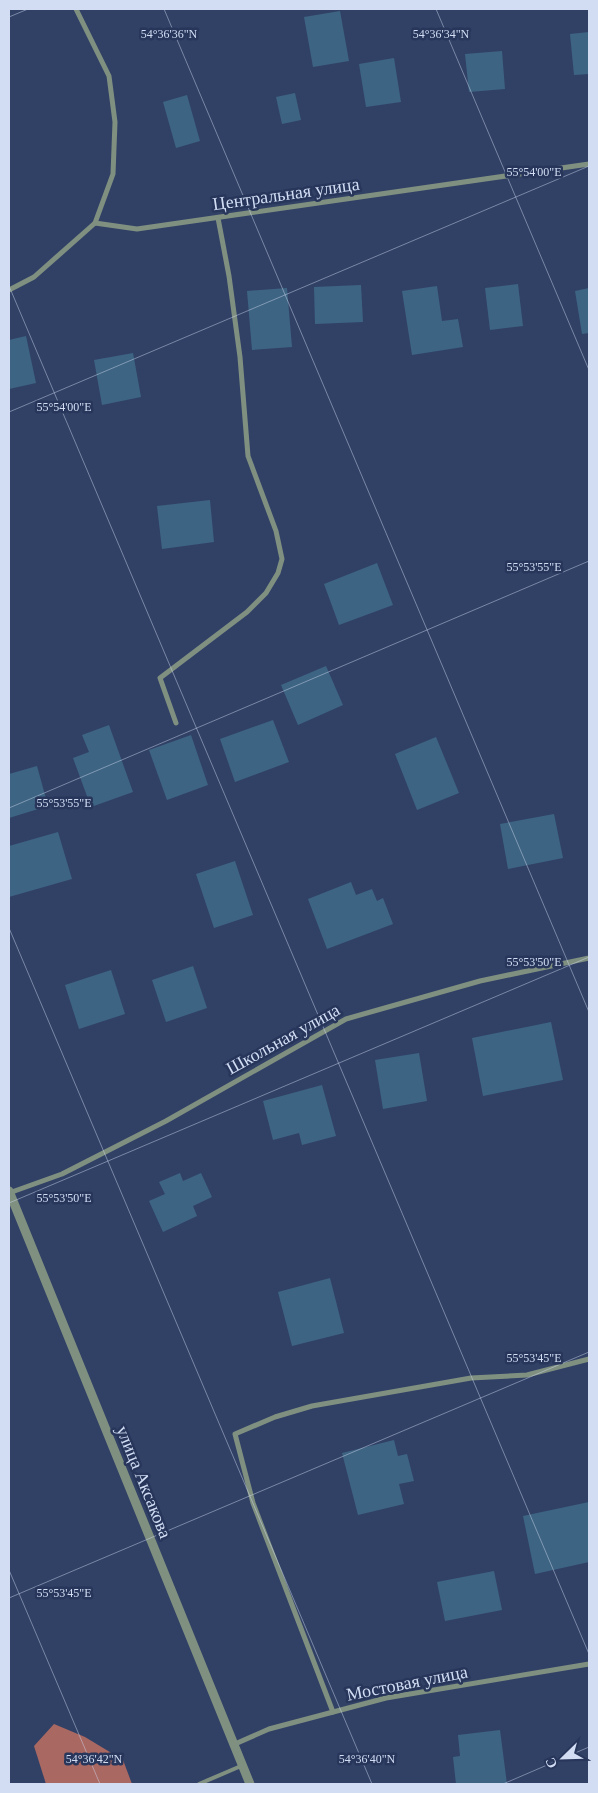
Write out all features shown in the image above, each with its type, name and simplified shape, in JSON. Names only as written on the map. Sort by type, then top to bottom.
[{"type":"street","points":[[9,290],[34,277],[95,223],[113,174],[115,122],[109,76],[76,9]]},
{"type":"street","name":"Центральная улица","points":[[95,223],[137,229],[589,164]]},
{"type":"street","points":[[176,723],[160,678],[247,612],[266,593],[278,573],[282,559],[276,531],[248,456],[240,357],[229,276],[218,218]]},
{"type":"street","name":"Школьная улица","points":[[9,1192],[62,1174],[166,1121],[346,1019],[480,981],[589,958]]},
{"type":"street","name":"улица Аксакова","points":[[9,1192],[250,1784]]},
{"type":"street","points":[[333,1712],[252,1503],[235,1434],[312,1406],[471,1378],[527,1375],[589,1359]]},
{"type":"street","name":"Мостовая улица","points":[[235,1744],[269,1728],[386,1698],[589,1664]]},
{"type":"lane","points":[[199,1784],[243,1765]]},
{"type":"shaded area","points":[[54,1724],[85,1737],[123,1760],[132,1784],[46,1784],[34,1746]]},
{"type":"building","points":[[340,11],[349,61],[313,67],[304,17]]},
{"type":"building","points":[[589,32],[589,74],[574,75],[570,34]]},
{"type":"building","points":[[502,51],[505,89],[469,92],[465,54]]},
{"type":"building","points":[[394,58],[401,102],[366,107],[359,64]]},
{"type":"building","points":[[295,93],[301,120],[282,124],[276,97]]},
{"type":"building","points":[[187,95],[200,141],[176,148],[163,102]]},
{"type":"building","points":[[518,284],[523,326],[490,330],[485,288]]},
{"type":"building","points":[[361,285],[363,322],[315,324],[314,287]]},
{"type":"building","points":[[437,286],[442,321],[458,319],[463,347],[412,355],[402,291]]},
{"type":"building","points":[[287,288],[292,347],[252,350],[247,291]]},
{"type":"building","points":[[589,288],[589,333],[582,334],[575,291]]},
{"type":"building","points":[[26,336],[36,383],[9,389],[9,340]]},
{"type":"building","points":[[133,353],[141,397],[102,405],[94,360]]},
{"type":"building","points":[[210,500],[214,542],[162,549],[157,506]]},
{"type":"building","points":[[377,563],[393,605],[339,625],[324,584]]},
{"type":"building","points":[[326,666],[343,705],[298,725],[281,685]]},
{"type":"building","points":[[273,720],[289,762],[235,782],[220,739]]},
{"type":"building","points":[[109,725],[133,792],[91,807],[73,758],[89,752],[82,735]]},
{"type":"building","points":[[191,735],[208,785],[167,800],[149,750]]},
{"type":"building","points":[[436,737],[459,793],[417,810],[395,754]]},
{"type":"building","points":[[37,766],[48,806],[9,818],[9,774]]},
{"type":"building","points":[[554,814],[563,858],[508,869],[500,824]]},
{"type":"building","points":[[58,832],[72,879],[9,897],[9,846]]},
{"type":"building","points":[[235,861],[253,915],[214,928],[196,874]]},
{"type":"building","points":[[351,882],[356,895],[372,889],[377,901],[383,898],[393,924],[327,949],[308,899]]},
{"type":"building","points":[[193,966],[207,1008],[166,1022],[152,980]]},
{"type":"building","points":[[111,970],[125,1014],[79,1029],[65,985]]},
{"type":"building","points":[[551,1022],[563,1080],[483,1096],[472,1038]]},
{"type":"building","points":[[419,1053],[427,1101],[383,1109],[375,1060]]},
{"type":"building","points":[[322,1085],[336,1136],[302,1145],[299,1133],[273,1140],[263,1101]]},
{"type":"building","points":[[180,1173],[183,1181],[201,1173],[212,1197],[193,1206],[197,1216],[163,1232],[149,1201],[165,1194],[159,1182]]},
{"type":"building","points":[[330,1278],[344,1333],[292,1346],[278,1292]]},
{"type":"building","points":[[394,1440],[398,1456],[407,1454],[414,1481],[399,1484],[404,1504],[358,1515],[342,1453]]},
{"type":"building","points":[[589,1502],[589,1562],[535,1574],[523,1516]]},
{"type":"building","points":[[494,1571],[502,1610],[445,1621],[437,1582]]},
{"type":"building","points":[[500,1730],[507,1784],[456,1784],[453,1757],[460,1756],[458,1735]]}]
